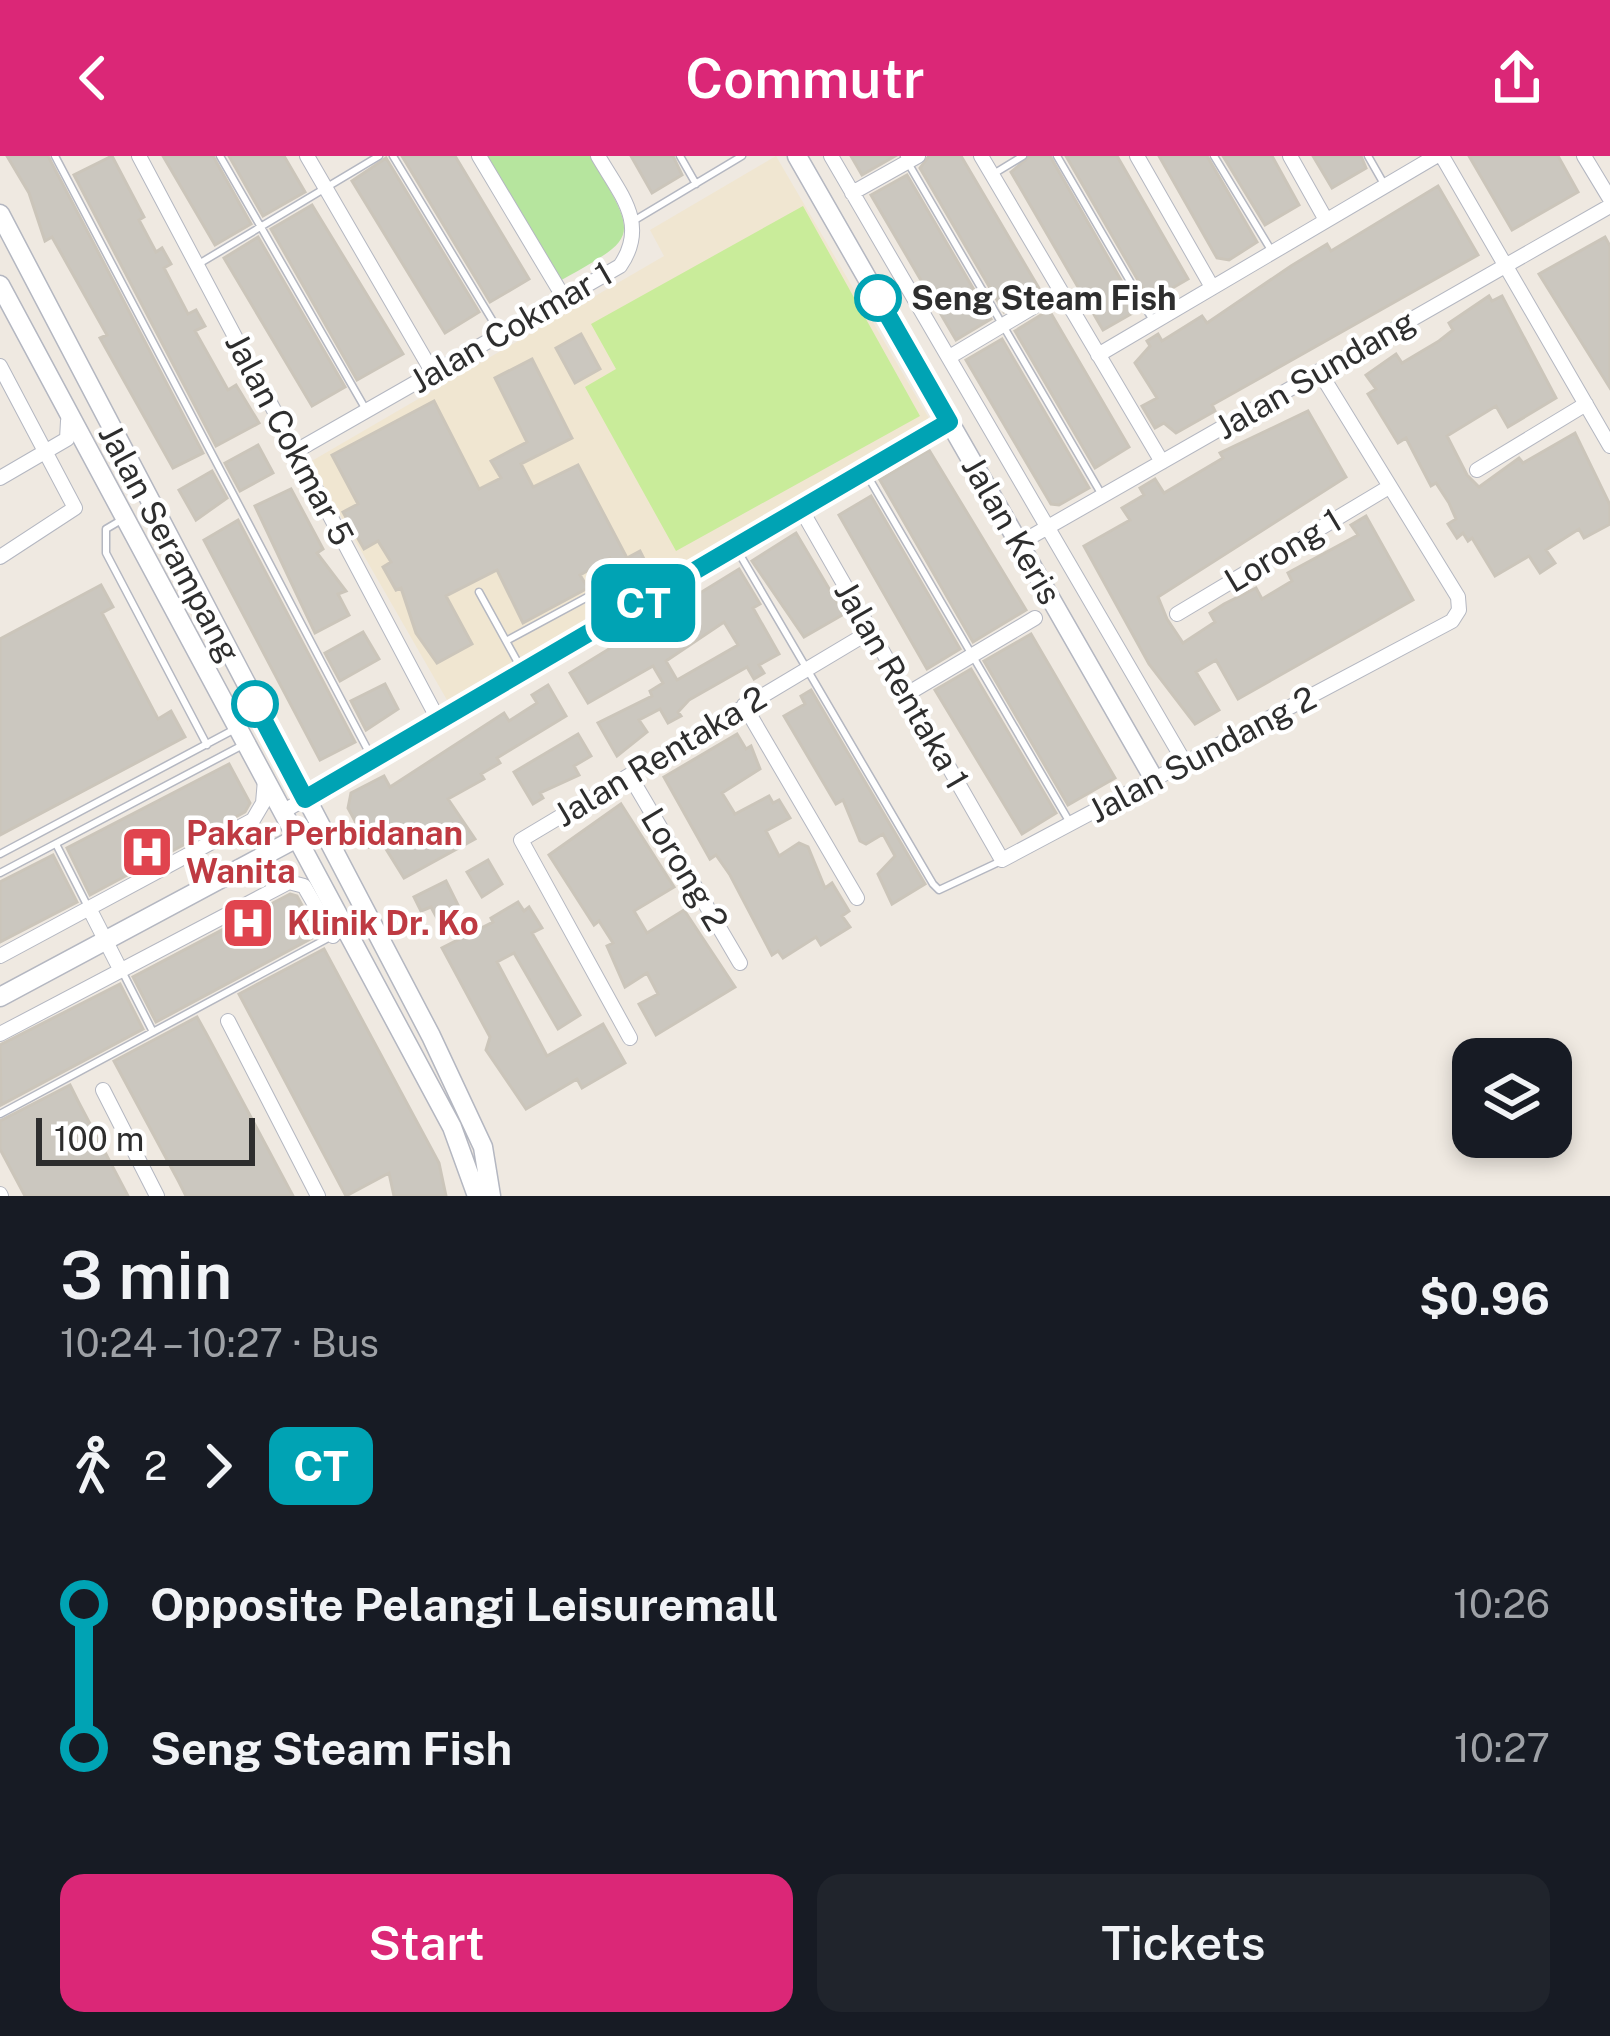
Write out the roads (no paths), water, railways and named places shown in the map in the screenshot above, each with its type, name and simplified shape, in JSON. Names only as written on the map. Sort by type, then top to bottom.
[{"type":"main road","name":"Jalan Keris","points":[[797,156],[1154,779]]},
{"type":"main road","name":"Jalan Serampang","points":[[0,214],[471,1117],[483,1147],[491,1196]]},
{"type":"main road","name":"Jalan Serampang","points":[[2,294],[266,775],[452,1127],[477,1196]]},
{"type":"main road","points":[[0,997],[319,826]]},
{"type":"street","name":"Jalan Cokmar 5","points":[[139,156],[440,723]]},
{"type":"street","points":[[307,156],[433,373]]},
{"type":"street","points":[[479,156],[564,298]]},
{"type":"street","name":"Jalan Cokmar 1","points":[[296,451],[620,266],[632,249],[635,220],[598,156]]},
{"type":"street","points":[[831,156],[1185,763]]},
{"type":"street","points":[[981,156],[1162,462]]},
{"type":"street","points":[[1137,156],[1212,287]]},
{"type":"street","points":[[1290,156],[1326,220]]},
{"type":"street","points":[[1098,355],[1439,156],[1610,446]]},
{"type":"street","points":[[1584,156],[1610,202]]},
{"type":"street","points":[[852,193],[910,158]]},
{"type":"street","name":"Jalan Sundang","points":[[1020,543],[1610,202]]},
{"type":"street","points":[[951,356],[1060,290]]},
{"type":"street","points":[[0,366],[74,512],[0,556]]},
{"type":"street","points":[[1319,371],[1389,487]]},
{"type":"street","points":[[0,478],[70,436],[54,385]]},
{"type":"street","points":[[1477,470],[1586,404]]},
{"type":"street","points":[[284,811],[949,422]]},
{"type":"street","name":"Jalan Sundang 2","points":[[1002,860],[1452,621],[1459,610],[1458,597],[1389,487]]},
{"type":"street","name":"Lorong 1","points":[[1177,614],[1389,487]]},
{"type":"street","name":"Jalan Rentaka 1","points":[[801,509],[1002,860]]},
{"type":"street","points":[[907,694],[1035,618]]},
{"type":"street","name":"Jalan Rentaka 2","points":[[630,1038],[521,839],[871,632]]},
{"type":"street","points":[[744,705],[857,898]]},
{"type":"street","points":[[0,956],[253,820],[263,803],[266,775]]},
{"type":"street","name":"Lorong 2","points":[[630,776],[740,963]]},
{"type":"street","points":[[0,1034],[289,882],[304,886],[333,936]]},
{"type":"street","points":[[89,908],[120,969]]},
{"type":"street","points":[[228,1021],[318,1196]]},
{"type":"street","points":[[103,1090],[157,1196]]},
{"type":"lane","points":[[55,156],[373,760]]},
{"type":"lane","points":[[220,156],[367,410]]},
{"type":"lane","points":[[197,265],[380,156]]},
{"type":"lane","points":[[393,156],[501,335]]},
{"type":"lane","points":[[680,156],[696,184]]},
{"type":"lane","points":[[635,220],[742,156]]},
{"type":"lane","points":[[992,175],[1023,156]]},
{"type":"lane","points":[[1058,156],[1154,322]]},
{"type":"lane","points":[[1214,156],[1272,252]]},
{"type":"lane","points":[[1368,156],[1385,185]]},
{"type":"lane","points":[[910,158],[1102,496]]},
{"type":"lane","points":[[865,472],[1071,823]]},
{"type":"lane","points":[[125,518],[106,530],[106,554],[206,745]]},
{"type":"lane","points":[[736,548],[807,668]]},
{"type":"lane","points":[[506,641],[606,587]]},
{"type":"lane","points":[[478,592],[524,674]]},
{"type":"lane","name":"Jalan Sundang 2","points":[[807,668],[939,890],[1002,860]]},
{"type":"lane","points":[[0,854],[206,745],[243,735]]},
{"type":"lane","points":[[0,873],[243,735]]},
{"type":"lane","points":[[56,844],[89,908]]},
{"type":"lane","points":[[0,1114],[333,936]]},
{"type":"lane","points":[[120,969],[153,1032]]},
{"type":"place","name":"Seng Steam Fish","points":[[878,298]]},
{"type":"place","name":"Pakar Perbidanan Wanita","points":[[147,852]]},
{"type":"place","name":"Klinik Dr. Ko","points":[[248,923]]}]
